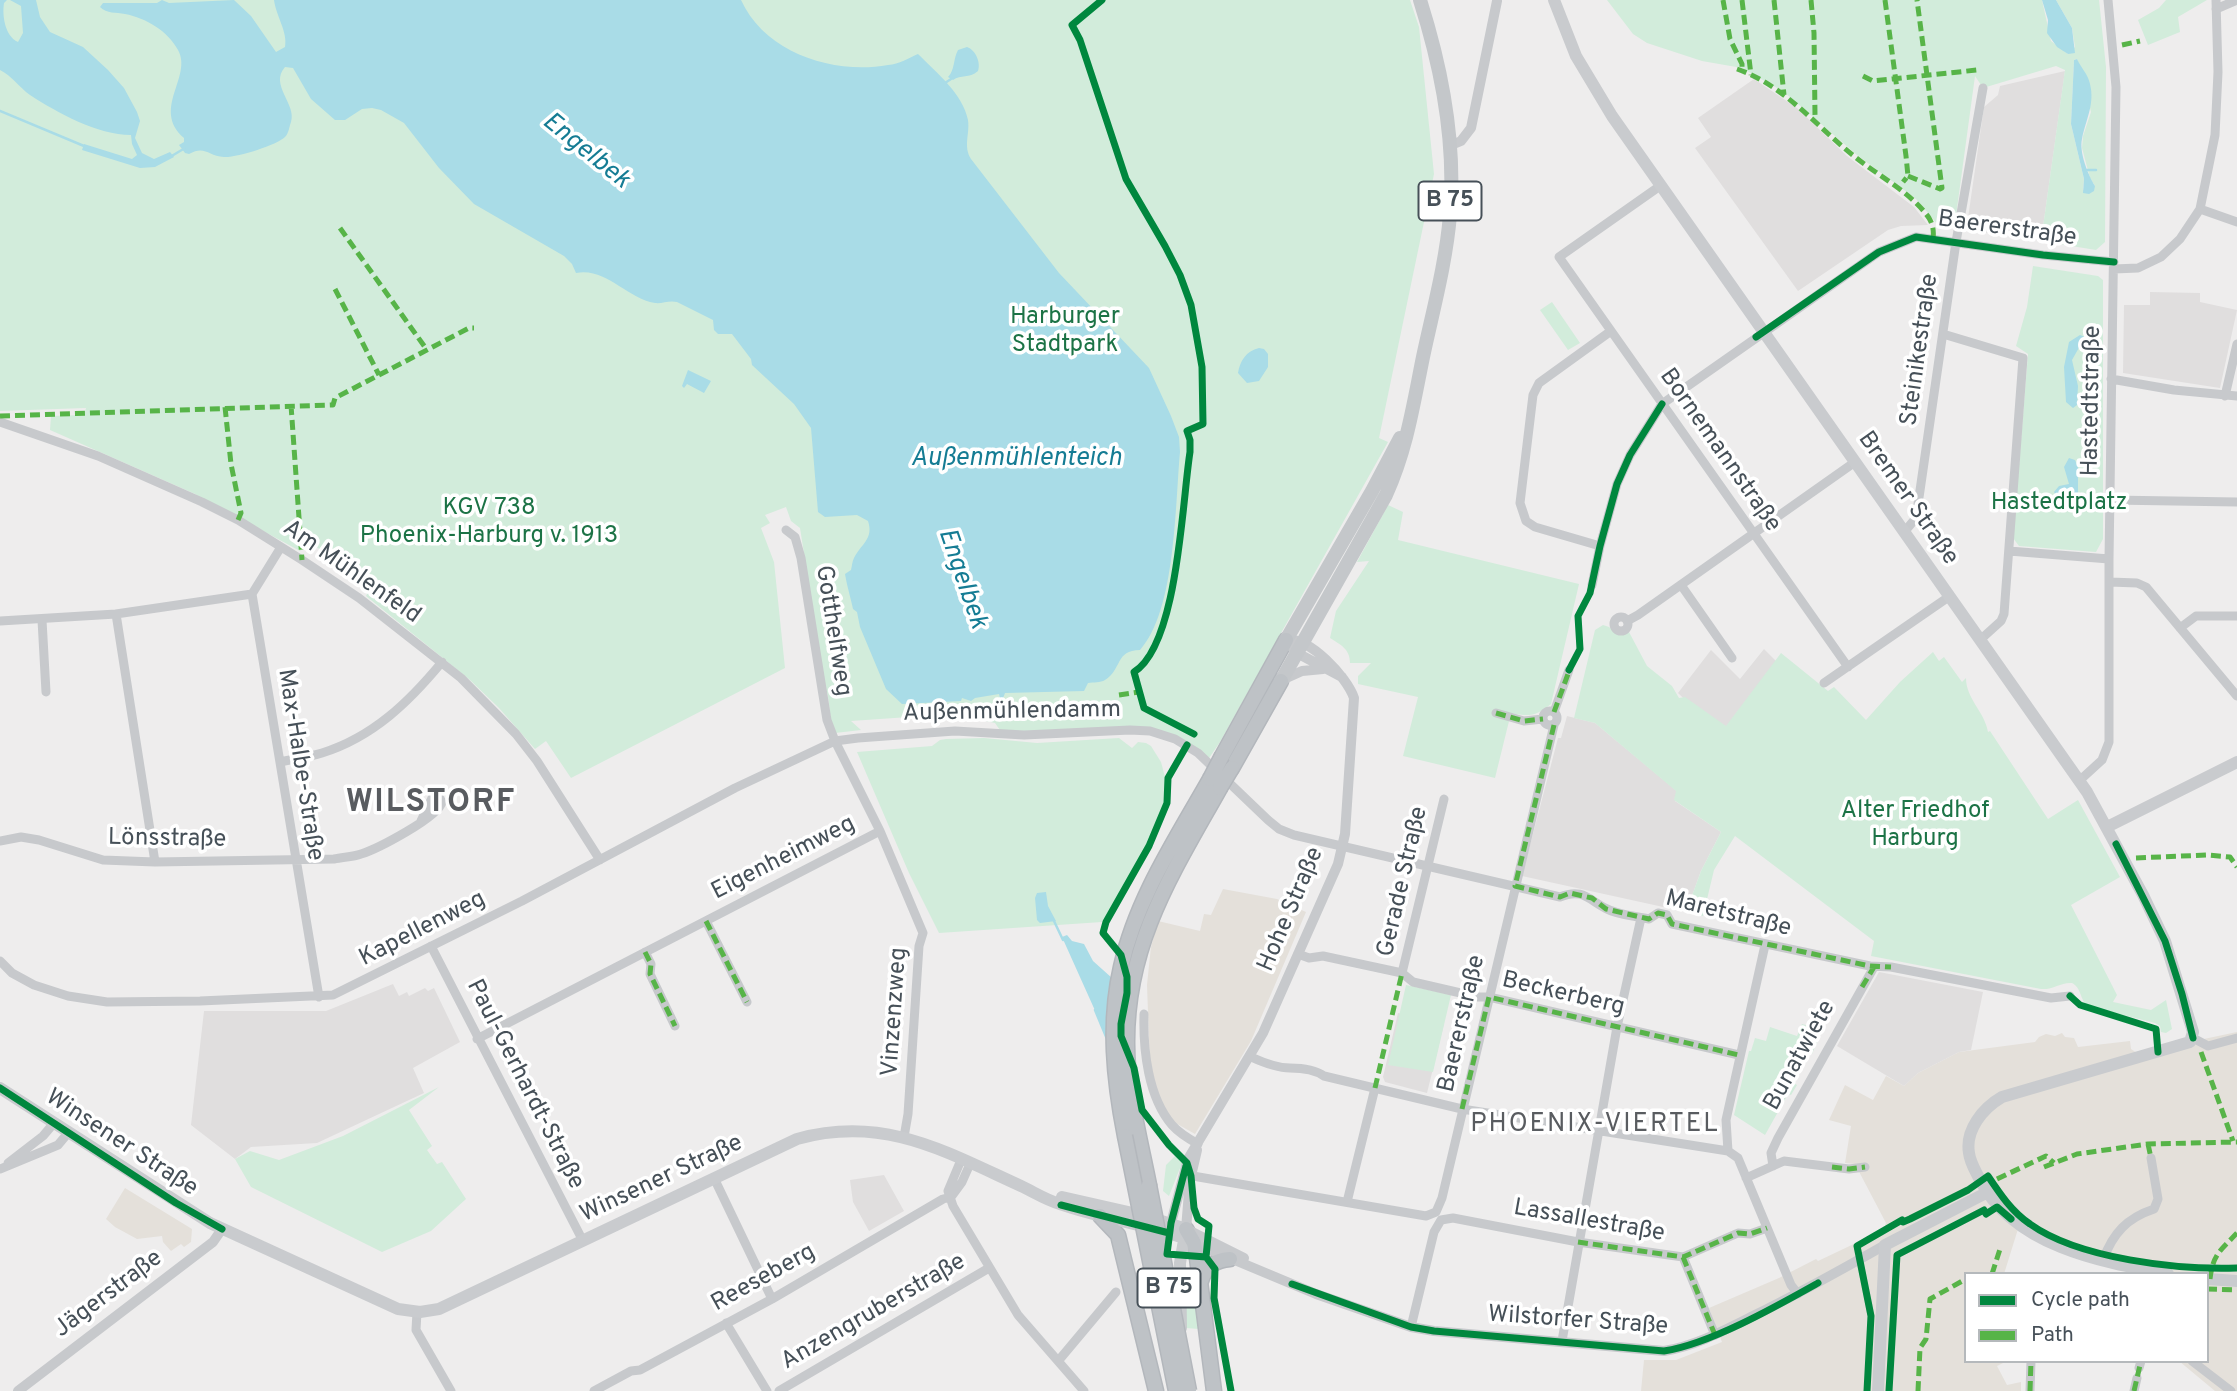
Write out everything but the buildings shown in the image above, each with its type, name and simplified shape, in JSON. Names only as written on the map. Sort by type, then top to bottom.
[{"type":"highway","name":"B 75","points":[[1183,1389],[1121,1118],[1113,1037],[1117,986],[1136,937],[1170,878],[1286,640]]},
{"type":"highway","name":"B 75","points":[[1227,762],[1281,681]]},
{"type":"highway","name":"B 75","points":[[1101,1216],[1118,1235],[1156,1391]]},
{"type":"highway","name":"B 75","points":[[1188,1237],[1200,1283],[1214,1391]]},
{"type":"highway","name":"B 75","points":[[1200,1283],[1211,1264],[1230,1259]]},
{"type":"main road","name":"B 75","points":[[1281,681],[1396,473],[1407,440],[1450,213],[1449,146],[1444,98],[1434,45],[1420,0]]},
{"type":"main road","name":"Bremer Straße","points":[[1554,0],[1576,55],[1594,88],[1660,186],[2079,781],[2107,827],[2165,941],[2193,1038]]},
{"type":"main road","name":"B 75","points":[[1286,640],[1396,447],[1414,401]]},
{"type":"main road","points":[[2107,827],[2237,762]]},
{"type":"main road","points":[[2141,1271],[2029,1233],[1997,1207],[1986,1193],[1972,1165],[1968,1145],[1978,1119],[1993,1102],[2011,1094],[2186,1044],[2193,1038]]},
{"type":"main road","name":"Winsener Straße","points":[[0,1088],[176,1203],[222,1229],[398,1309],[417,1312],[439,1309],[797,1139],[822,1132],[868,1131],[904,1137],[1061,1205],[1101,1216],[1170,1228]]},
{"type":"main road","name":"Winsener Straße","points":[[1024,1187],[1170,1228],[1188,1237]]},
{"type":"main road","name":"Wilstorfer Straße","points":[[1885,1245],[1986,1193]]},
{"type":"main road","points":[[1170,1228],[1167,1313],[1183,1389]]},
{"type":"main road","points":[[1183,1389],[1180,1263],[1188,1237]]},
{"type":"main road","points":[[1878,1391],[1885,1245]]},
{"type":"main road","points":[[2209,1279],[2237,1281]]},
{"type":"street","points":[[1449,146],[1461,141],[1471,128],[1499,0],[1486,0]]},
{"type":"street","name":"Hastedtstraße","points":[[2079,781],[2102,760],[2109,746],[2116,87],[2108,0]]},
{"type":"street","points":[[2237,0],[2216,4],[2218,72],[2215,135],[2200,209],[2237,222]]},
{"type":"street","name":"Steinikestraße","points":[[1905,531],[1916,518],[1956,242],[1983,88]]},
{"type":"street","name":"Bornemannstraße","points":[[1660,186],[1559,257],[1848,667]]},
{"type":"street","name":"Baererstraße","points":[[1592,585],[1617,484],[1644,430],[1662,404],[1879,252],[1916,237],[2114,265],[2145,266],[2161,257],[2180,239],[2200,209]]},
{"type":"street","points":[[1600,546],[1535,527],[1526,521],[1520,503],[1534,395],[1539,383],[1611,331]]},
{"type":"street","points":[[1943,334],[2023,358],[2003,618],[1980,640]]},
{"type":"street","points":[[2225,396],[2237,344]]},
{"type":"street","points":[[2111,379],[2237,397]]},
{"type":"street","name":"Am Mühlenfeld","points":[[0,422],[98,456],[202,502],[281,547],[359,598],[442,662],[482,698],[524,744],[600,860]]},
{"type":"street","points":[[1627,621],[1855,462]]},
{"type":"street","points":[[2111,500],[2237,502]]},
{"type":"street","name":"Gotthelfweg","points":[[786,530],[795,537],[827,720],[835,741]]},
{"type":"street","points":[[0,621],[116,614],[252,594],[281,547]]},
{"type":"street","points":[[2010,551],[2109,559]]},
{"type":"street","points":[[2110,582],[2137,583],[2146,587],[2237,696]]},
{"type":"street","points":[[1681,585],[1732,658]]},
{"type":"street","name":"Max-Halbe-Straße","points":[[252,594],[319,997]]},
{"type":"street","points":[[1824,683],[1950,596]]},
{"type":"street","points":[[116,614],[155,862]]},
{"type":"street","points":[[2180,628],[2196,616],[2237,616]]},
{"type":"street","points":[[42,620],[46,692]]},
{"type":"street","points":[[1286,640],[1294,639],[1326,669],[1342,677]]},
{"type":"street","name":"Hohe Straße","points":[[1170,1228],[1198,1144],[1251,1057],[1344,847],[1355,704],[1352,691],[1342,677],[1300,647]]},
{"type":"street","points":[[279,762],[323,753],[365,734],[405,704],[442,662]]},
{"type":"street","points":[[1281,681],[1302,671],[1326,669]]},
{"type":"street","name":"Baererstraße","points":[[1411,1327],[1553,725],[1558,718],[1554,712],[1569,670]]},
{"type":"street","points":[[1543,719],[1546,712],[1554,712]]},
{"type":"street","points":[[1496,713],[1524,720],[1543,719]]},
{"type":"street","points":[[1543,719],[1548,725],[1553,725]]},
{"type":"street","name":"Außenmühlendamm","points":[[835,741],[955,731],[1037,735],[1130,730],[1160,733],[1186,745],[1207,761],[1279,829],[1344,847]]},
{"type":"street","name":"Kapellenweg","points":[[0,961],[12,973],[27,982],[55,993],[89,1000],[136,1003],[333,995],[600,860],[735,788],[835,741]]},
{"type":"street","name":"Vinzenzweg","points":[[835,741],[880,831],[923,933],[919,946],[908,1114],[904,1137]]},
{"type":"street","name":"Gerade Straße","points":[[1402,973],[1444,799]]},
{"type":"street","name":"Lönsstraße","points":[[0,841],[21,837],[39,840],[103,860],[155,862],[334,859],[360,855],[385,844],[421,821]]},
{"type":"street","name":"Eigenheimweg","points":[[477,1039],[880,831]]},
{"type":"street","name":"Maretstraße","points":[[1344,847],[1560,897],[1570,893],[1592,898],[1606,909],[1641,918],[1648,919],[1658,913],[1667,915],[1672,924],[1765,945],[2051,998],[2070,996]]},
{"type":"street","points":[[1562,1341],[1617,1027],[1641,918]]},
{"type":"street","name":"Eigenheimweg","points":[[706,921],[747,1002]]},
{"type":"street","points":[[1728,1151],[1726,1120],[1765,945]]},
{"type":"street","name":"Paul-Gerhardt-Straße","points":[[431,946],[583,1241]]},
{"type":"street","points":[[645,953],[651,964],[650,974],[675,1026]]},
{"type":"street","name":"Beckerberg","points":[[1298,954],[1309,958],[1323,956],[1402,973],[1413,982],[1739,1055]]},
{"type":"street","name":"Bunatwiete","points":[[1773,1166],[1772,1149],[1874,967]]},
{"type":"street","points":[[1144,1014],[1143,1038],[1160,1107],[1174,1128],[1198,1144]]},
{"type":"street","points":[[2193,1038],[2208,1046],[2237,1038]]},
{"type":"street","points":[[1251,1057],[1262,1062],[1297,1067],[1462,1109],[1728,1151],[1738,1158],[1791,1285],[1798,1294]]},
{"type":"street","points":[[1347,1202],[1375,1088]]},
{"type":"street","points":[[0,1168],[43,1136],[54,1123]]},
{"type":"street","points":[[0,1168],[58,1145],[68,1133]]},
{"type":"street","points":[[2103,1260],[2129,1220],[2154,1209],[2158,1199],[2151,1158]]},
{"type":"street","points":[[1746,1178],[1784,1161],[1849,1170],[1865,1167]]},
{"type":"street","points":[[966,1162],[949,1187],[951,1197],[1017,1315],[1084,1391]]},
{"type":"street","name":"Hohe Straße","points":[[1187,1175],[1188,1237]]},
{"type":"street","name":"Lassallestraße","points":[[1187,1175],[1426,1216],[1453,1218],[1578,1242],[1683,1257],[1738,1233],[1750,1234],[1767,1228]]},
{"type":"street","points":[[715,1178],[772,1299]]},
{"type":"street","name":"Reeseberg","points":[[594,1391],[631,1371],[640,1370],[772,1299],[943,1199],[951,1197]]},
{"type":"street","name":"Jägerstraße","points":[[18,1391],[213,1242],[222,1229]]},
{"type":"street","name":"Wilstorfer Straße","points":[[1188,1237],[1230,1259],[1316,1294],[1411,1327],[1664,1351],[1715,1335],[1798,1294],[1885,1245]]},
{"type":"street","name":"Wilstorfer Straße","points":[[1188,1237],[1214,1242],[1270,1274]]},
{"type":"street","points":[[1683,1257],[1715,1335]]},
{"type":"street","name":"Anzengruberstraße","points":[[779,1391],[989,1268]]},
{"type":"street","points":[[1059,1360],[1116,1292]]},
{"type":"street","points":[[417,1312],[416,1330],[451,1391]]},
{"type":"street","name":"Anzengruberstraße","points":[[726,1323],[767,1391]]},
{"type":"street","points":[[2030,1391],[2031,1363]]},
{"type":"street","points":[[2195,1363],[2231,1391]]},
{"type":"street","points":[[2134,1391],[2139,1369]]},
{"type":"shaded area","points":[[2065,71],[2041,241],[1975,231],[1967,225],[1984,107],[1998,95],[2000,86]]},
{"type":"shaded area","points":[[1754,79],[1797,108],[1847,156],[1914,207],[1928,225],[1901,226],[1888,230],[1798,291],[1695,148],[1711,137],[1698,118]]},
{"type":"shaded area","points":[[2150,292],[2200,293],[2200,302],[2237,310],[2220,388],[2123,373],[2124,305],[2150,305]]},
{"type":"shaded area","points":[[1764,649],[1777,662],[1725,729],[1707,721],[1678,693],[1711,650],[1740,679]]},
{"type":"shaded area","points":[[1567,716],[1595,723],[1677,791],[1675,801],[1721,832],[1701,871],[1686,912],[1522,876],[1558,738],[1561,738]]},
{"type":"shaded area","points":[[1223,889],[1277,899],[1306,912],[1251,1041],[1195,1134],[1172,1121],[1159,1099],[1150,1066],[1147,985],[1151,947],[1158,921],[1200,931],[1204,914],[1211,915]]},
{"type":"shaded area","points":[[1879,972],[1983,992],[1971,1050],[1959,1052],[1918,1073],[1904,1086],[1837,1046]]},
{"type":"shaded area","points":[[393,984],[399,996],[407,992],[409,996],[425,988],[428,991],[434,988],[460,1042],[413,1068],[424,1093],[317,1143],[251,1147],[235,1159],[191,1125],[204,1011],[326,1011]]},
{"type":"shaded area","points":[[1398,1013],[1444,1024],[1427,1093],[1385,1082],[1383,1077]]},
{"type":"shaded area","points":[[2237,1032],[2237,1391],[2215,1391],[2181,1363],[2209,1363],[2209,1272],[2134,1272],[2018,1229],[2005,1272],[1964,1272],[1964,1363],[2003,1363],[1997,1366],[2007,1385],[2021,1382],[2021,1391],[1641,1391],[1644,1360],[1676,1360],[1722,1342],[1709,1308],[1883,1230],[1886,1223],[1855,1164],[1845,1163],[1851,1126],[1829,1120],[1845,1085],[1873,1100],[1886,1076],[1904,1086],[1918,1073],[1959,1052],[2035,1042],[2046,1034],[2055,1036],[2062,1033],[2065,1037],[2074,1038],[2078,1047],[2130,1041],[2131,1049],[2137,1053]]},
{"type":"shaded area","points":[[884,1175],[904,1211],[869,1231],[853,1202],[850,1180]]},
{"type":"shaded area","points":[[125,1188],[192,1229],[191,1242],[184,1247],[181,1244],[171,1251],[163,1242],[162,1236],[137,1239],[115,1227],[106,1219]]},
{"type":"green space","name":"Harburger Stadtpark","points":[[0,0],[1410,0],[1419,27],[1434,174],[1379,438],[1388,442],[1207,761],[1160,733],[1002,733],[995,723],[986,721],[981,712],[851,721],[861,730],[835,733],[825,687],[800,528],[791,521],[786,507],[765,515],[770,523],[761,528],[774,562],[785,668],[571,778],[546,741],[535,749],[470,680],[366,596],[373,583],[307,541],[300,551],[195,494],[50,430],[51,416],[84,415],[86,408],[0,411]]},
{"type":"green space","points":[[1607,0],[2042,0],[2051,41],[2068,54],[2075,47],[2072,28],[2056,0],[2099,0],[2106,67],[2105,242],[2096,250],[2041,241],[2065,70],[2056,66],[1983,88],[1975,76],[1955,223],[1939,226],[1916,199],[1857,155],[1784,92],[1742,68],[1702,61],[1647,43],[1633,34]],"holes":[[[2077,59],[2091,112],[2082,148],[2090,178],[2095,186],[2083,190],[2084,179],[2071,124],[2074,60]]]},
{"type":"green space","points":[[2166,0],[2207,0],[2178,17],[2180,32],[2148,45],[2138,20],[2159,8]]},
{"type":"green space","name":"Hastedtplatz","points":[[2033,266],[2098,276],[2103,280],[2103,539],[2096,552],[2019,546],[2013,538],[2028,354],[2016,346],[2027,307]]},
{"type":"green space","points":[[1552,302],[1580,343],[1568,350],[1540,310]]},
{"type":"green space","points":[[1388,505],[1403,512],[1398,540],[1579,584],[1551,704],[1532,715],[1511,713],[1495,778],[1403,756],[1418,697],[1358,684],[1358,676],[1371,663],[1350,663],[1347,651],[1330,638],[1336,611],[1369,561],[1357,562]]},
{"type":"green space","name":"Alter Friedhof Harburg","points":[[1603,625],[1618,634],[1629,632],[1647,666],[1672,686],[1679,698],[1685,697],[1726,726],[1781,653],[1828,691],[1834,687],[1866,720],[1900,682],[1933,652],[1939,661],[1944,657],[1962,682],[1966,678],[1969,692],[1988,732],[1990,731],[2048,819],[2078,800],[2120,877],[2071,905],[2117,995],[2113,1002],[2151,1010],[2166,1000],[2172,1029],[2166,1033],[2161,1032],[2160,1026],[2155,1023],[2088,1006],[2072,983],[2041,989],[1871,956],[1874,941],[1735,836],[1714,870],[1703,916],[1686,912],[1701,871],[1721,832],[1674,800],[1676,791],[1595,723],[1574,718],[1595,630]]},
{"type":"green space","points":[[984,738],[1037,743],[1119,738],[1132,748],[1138,742],[1151,746],[1161,762],[1166,801],[1142,855],[1102,922],[939,933],[909,873],[857,752],[932,746],[946,739]]},
{"type":"green space","points":[[1406,985],[1451,995],[1433,1072],[1388,1065]]},
{"type":"green space","points":[[1802,1024],[1822,1030],[1812,1054],[1809,1053],[1793,1083],[1797,1085],[1791,1095],[1788,1094],[1765,1135],[1734,1115],[1749,1051],[1755,1038],[1766,1041],[1770,1027],[1797,1036]]},
{"type":"green space","points":[[439,1087],[409,1110],[432,1146],[427,1150],[437,1164],[442,1162],[466,1199],[431,1231],[382,1252],[251,1187],[235,1159],[250,1151],[279,1160],[343,1136]]},
{"type":"green space","points":[[1175,1156],[1182,1163],[1169,1196],[1163,1191],[1166,1165]]},
{"type":"green space","points":[[1186,1274],[1194,1274],[1199,1329],[1186,1328]]},
{"type":"water","points":[[0,0],[7,0],[3,8],[5,25],[10,35],[18,42],[23,33],[21,6],[10,0],[36,0],[40,17],[50,32],[83,47],[124,88],[140,121],[135,138],[142,153],[154,159],[170,152],[174,157],[155,167],[140,168],[82,150],[84,144],[132,159],[137,155],[131,135],[91,127],[65,116],[30,95],[0,70]]},
{"type":"water","name":"Außenmühlenteich","points":[[162,0],[169,3],[234,0],[251,16],[276,52],[285,47],[285,41],[274,0],[741,0],[766,34],[803,56],[824,63],[867,67],[896,63],[918,54],[961,101],[968,120],[967,145],[971,159],[1059,273],[1149,368],[1171,416],[1179,437],[1180,452],[1175,527],[1167,584],[1152,632],[1140,650],[1126,653],[1110,676],[1101,682],[1088,683],[1084,691],[1005,693],[1003,698],[1000,698],[999,694],[971,701],[962,698],[961,701],[902,704],[886,689],[860,627],[857,612],[853,609],[845,574],[851,570],[854,558],[868,537],[868,521],[857,515],[825,517],[818,512],[811,428],[794,404],[752,365],[751,359],[732,334],[718,334],[714,330],[713,320],[677,302],[658,303],[645,300],[597,274],[576,273],[564,256],[474,204],[439,168],[404,123],[372,108],[362,109],[345,120],[335,120],[311,99],[293,68],[285,67],[280,81],[292,115],[285,137],[265,147],[230,157],[203,151],[185,153],[179,145],[184,142],[184,138],[175,127],[171,116],[181,71],[181,60],[174,43],[148,22],[100,7],[103,3],[157,3]]},
{"type":"water","points":[[2042,0],[2056,0],[2072,28],[2075,53],[2068,54],[2057,47],[2047,33],[2048,20]]},
{"type":"water","points":[[967,47],[977,57],[978,71],[953,80],[948,77],[956,53]]},
{"type":"water","points":[[2077,59],[2088,77],[2091,91],[2091,105],[2081,144],[2085,163],[2095,186],[2094,191],[2089,194],[2083,193],[2084,179],[2071,124],[2074,60]]},
{"type":"water","points":[[2080,335],[2085,337],[2072,360],[2078,386],[2077,405],[2073,408],[2066,402],[2064,367],[2069,342]]},
{"type":"water","points":[[1259,348],[1268,354],[1268,367],[1259,381],[1247,383],[1238,373],[1240,364],[1247,354]]},
{"type":"water","points":[[688,370],[711,381],[704,393],[687,384],[684,388],[682,386]]},
{"type":"water","points":[[2069,458],[2075,460],[2078,467],[2078,494],[2069,500],[2060,501],[2054,492],[2059,486],[2069,484],[2064,467]]},
{"type":"water","points":[[1046,892],[1048,906],[1056,921],[1040,923],[1037,920],[1035,898],[1037,893]]},
{"type":"water","points":[[1067,935],[1072,941],[1084,944],[1093,961],[1112,978],[1106,1035],[1062,937]]},
{"type":"waterway","points":[[945,83],[951,79]]},
{"type":"waterway","points":[[0,111],[84,146]]},
{"type":"waterway","name":"Engelbek","points":[[170,157],[185,148]]},
{"type":"waterway","points":[[2087,170],[2096,170]]},
{"type":"waterway","name":"Engelbek","points":[[1054,921],[1063,940]]},
{"type":"waterway","name":"Engelbek","points":[[1095,1010],[1107,1039]]},
{"type":"marked path","points":[[1723,0],[1730,39],[1742,64],[1742,71]]},
{"type":"marked path","points":[[1742,0],[1751,75]]},
{"type":"marked path","points":[[1774,0],[1784,95]]},
{"type":"marked path","points":[[1811,0],[1815,115],[1812,119]]},
{"type":"marked path","points":[[1885,0],[1908,176],[1903,182]]},
{"type":"marked path","points":[[1908,176],[1942,188],[1917,0]]},
{"type":"marked path","points":[[2122,45],[2140,41]]},
{"type":"marked path","points":[[1737,69],[1754,76],[1785,96],[1840,145],[1913,200],[1930,221],[1933,239]]},
{"type":"marked path","points":[[1863,76],[1873,81],[1977,70]]},
{"type":"marked path","points":[[340,228],[427,350]]},
{"type":"marked path","points":[[335,289],[379,375]]},
{"type":"marked path","points":[[0,416],[333,405],[335,398],[469,328],[474,328]]},
{"type":"marked path","points":[[291,405],[302,560]]},
{"type":"marked path","points":[[225,407],[231,464],[241,513],[238,520]]},
{"type":"marked path","points":[[1554,712],[1571,666]]},
{"type":"marked path","points":[[1119,695],[1139,692]]},
{"type":"marked path","points":[[1496,713],[1524,721],[1543,719]]},
{"type":"marked path","points":[[1554,725],[1515,886],[1560,897],[1570,893],[1592,898],[1606,909],[1649,919],[1658,913],[1667,915],[1672,924],[1870,966],[1891,967]]},
{"type":"marked path","points":[[2136,858],[2207,855],[2230,857],[2237,867]]},
{"type":"marked path","points":[[706,921],[747,1002]]},
{"type":"marked path","points":[[645,952],[651,964],[650,974],[675,1026]]},
{"type":"marked path","points":[[1862,987],[1874,967]]},
{"type":"marked path","points":[[1375,1088],[1402,973]]},
{"type":"marked path","points":[[1462,1109],[1489,997],[1739,1055]]},
{"type":"marked path","points":[[2201,1052],[2233,1141]]},
{"type":"marked path","points":[[2044,1167],[2077,1154],[2148,1144],[2237,1142]]},
{"type":"marked path","points":[[2148,1144],[2151,1158]]},
{"type":"marked path","points":[[1997,1179],[2046,1156],[2054,1163]]},
{"type":"marked path","points":[[1832,1167],[1865,1167]]},
{"type":"marked path","points":[[1578,1242],[1683,1257],[1738,1233],[1750,1234],[1767,1228]]},
{"type":"marked path","points":[[2210,1279],[2215,1258],[2237,1233]]},
{"type":"marked path","points":[[1993,1272],[2000,1249]]},
{"type":"marked path","points":[[1683,1257],[1715,1335]]},
{"type":"marked path","points":[[1918,1391],[1920,1348],[1926,1339],[1930,1299],[1964,1280]]},
{"type":"marked path","points":[[2209,1289],[2237,1290]]},
{"type":"marked path","points":[[2030,1391],[2031,1363]]},
{"type":"marked path","points":[[2134,1391],[2141,1363]]},
{"type":"cycle path","points":[[1102,0],[1072,25],[1080,40],[1126,179],[1180,275],[1191,305],[1202,367],[1203,424],[1187,431],[1190,452],[1176,571],[1169,604],[1149,657],[1134,672],[1144,708],[1194,734]]},
{"type":"cycle path","points":[[1756,337],[1879,252],[1916,237],[2114,262]]},
{"type":"cycle path","points":[[1569,670],[1580,649],[1578,616],[1590,593],[1617,484],[1630,455],[1662,404]]},
{"type":"cycle path","points":[[1187,745],[1168,778],[1167,803],[1149,846],[1106,922],[1103,933],[1121,955],[1127,977],[1121,1036],[1134,1068],[1142,1110],[1187,1163],[1194,1208],[1198,1219],[1209,1226],[1206,1257],[1215,1269],[1214,1298],[1231,1391]]},
{"type":"cycle path","points":[[2116,844],[2165,941],[2193,1038]]},
{"type":"cycle path","points":[[2070,996],[2080,1005],[2156,1029],[2158,1052]]},
{"type":"cycle path","points":[[0,1088],[176,1203],[222,1229]]},
{"type":"cycle path","points":[[1186,1166],[1171,1223],[1167,1254],[1206,1257]]},
{"type":"cycle path","points":[[1867,1391],[1871,1316],[1857,1246],[1902,1220],[1903,1222],[1910,1219],[1968,1190],[1988,1176],[2007,1202],[2030,1224],[2075,1246],[2101,1254],[2158,1264],[2237,1268]]},
{"type":"cycle path","points":[[1061,1205],[1169,1233]]},
{"type":"cycle path","points":[[1889,1391],[1897,1255],[1984,1210],[1986,1214],[1997,1207],[2011,1219]]},
{"type":"cycle path","points":[[1292,1284],[1411,1327],[1664,1351],[1702,1341],[1763,1313],[1818,1283]]},
{"type":"district","name":"WILSTORF","points":[[431,805]]},
{"type":"district","name":"PHOENIX-VIERTEL","points":[[1595,1126]]},
{"type":"park label","name":"KGV 738 Phoenix-Harburg v. 1913","points":[[489,523]]}]
